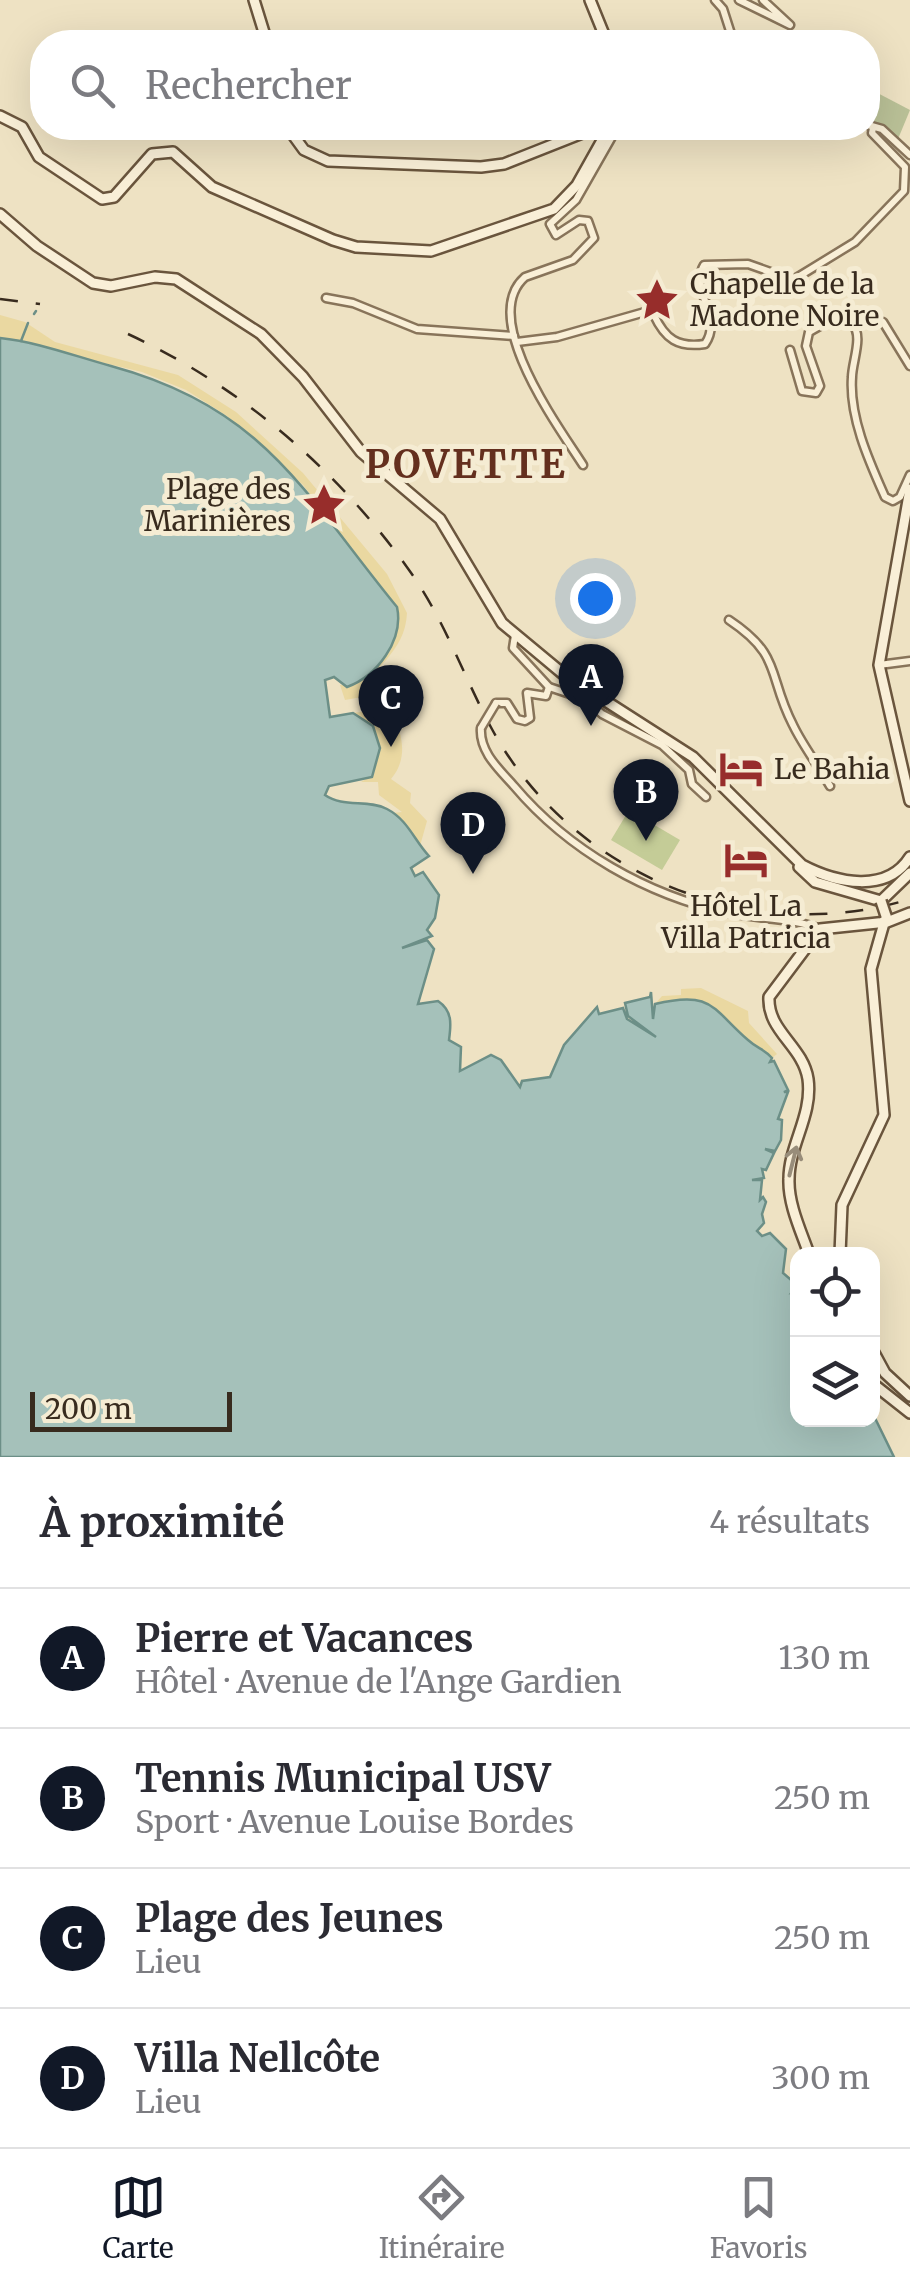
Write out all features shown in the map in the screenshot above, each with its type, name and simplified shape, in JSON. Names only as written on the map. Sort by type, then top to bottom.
[{"type":"main road","points":[[254,0],[263,30]]},
{"type":"main road","points":[[590,0],[603,30]]},
{"type":"main road","points":[[0,116],[22,127],[38,157],[102,199],[114,197],[152,154],[172,152],[212,186],[301,228],[356,247],[409,251],[446,248],[554,208],[576,185],[601,140]]},
{"type":"main road","points":[[297,140],[304,150],[328,160],[481,167],[504,164],[565,140]]},
{"type":"main road","points":[[0,214],[37,246],[93,283],[110,286],[155,277],[176,278],[261,334],[303,376],[360,452],[440,520],[461,550],[484,598],[516,635],[562,673],[693,757],[810,878],[884,880],[910,858]]},
{"type":"main road","points":[[910,488],[879,665],[910,802]]},
{"type":"main road","points":[[880,898],[910,873]]},
{"type":"main road","points":[[825,880],[880,898]]},
{"type":"main road","points":[[840,1247],[842,1205],[883,1119],[882,1057],[870,977],[886,919],[880,898]]},
{"type":"main road","points":[[807,1247],[788,1176],[807,1107],[808,1080],[803,1062],[772,1020],[769,996],[820,930],[910,913]]},
{"type":"main road","points":[[880,1364],[910,1396]]},
{"type":"main road","points":[[880,1390],[910,1413]]},
{"type":"street","points":[[715,0],[723,8],[730,30]]},
{"type":"street","points":[[738,0],[790,25],[763,0]]},
{"type":"street","points":[[880,128],[910,155]]},
{"type":"street","points":[[583,465],[516,354],[512,299],[520,281],[573,260],[594,238],[588,220],[578,220],[556,236],[550,224],[576,200],[610,140]]},
{"type":"street","points":[[326,298],[353,303],[417,329],[516,339],[557,337],[645,312],[654,315],[664,335],[673,342],[705,344],[712,330],[699,279],[704,265],[748,264],[793,280],[855,242],[904,190],[905,167],[879,140]]},
{"type":"street","points":[[790,350],[802,390],[816,393],[820,386],[806,346],[809,332],[828,322],[846,320],[854,325],[858,332],[851,380],[855,416],[885,498],[892,501],[900,497],[910,475]]},
{"type":"street","points":[[882,322],[910,366]]},
{"type":"street","points":[[729,620],[769,656],[794,728],[830,786]]},
{"type":"street","points":[[516,635],[513,648],[548,688],[585,699],[602,714],[662,745],[689,770],[692,784],[706,797]]},
{"type":"street","points":[[879,665],[910,662]]},
{"type":"street","points":[[548,688],[546,696],[527,693],[530,718],[524,722],[516,719],[507,703],[496,703],[481,728],[482,744],[517,790],[565,836],[603,862],[700,906],[820,930]]},
{"type":"green space","points":[[880,94],[910,110],[898,139],[880,126]]},
{"type":"green space","points":[[629,810],[680,840],[662,870],[611,840]]},
{"type":"sand","name":"Plage des Marinières","points":[[0,315],[25,322],[55,342],[178,375],[236,412],[303,473],[387,574],[407,613],[400,639],[362,697],[345,700],[340,685],[352,685],[386,653],[396,633],[398,609],[303,485],[227,416],[186,390],[142,372],[0,338]]},
{"type":"sand","points":[[382,709],[393,714],[401,739],[400,764],[391,779],[411,793],[410,803],[427,821],[420,846],[407,824],[393,813],[402,812],[379,795],[378,782],[361,782],[374,774],[380,748],[373,726],[353,713]]},
{"type":"sand","points":[[701,988],[748,1011],[749,1023],[777,1054],[772,1058],[709,1005],[688,1000],[655,1004],[662,996],[681,995],[681,989]]},
{"type":"water","points":[[0,338],[42,346],[164,384],[207,405],[244,430],[306,491],[397,607],[396,632],[378,666],[347,687],[334,677],[325,680],[330,717],[353,713],[373,726],[380,748],[372,777],[329,786],[325,795],[387,809],[406,824],[429,856],[411,868],[415,876],[423,872],[439,895],[435,918],[427,930],[432,936],[402,948],[427,940],[434,949],[418,1004],[438,1001],[446,1009],[449,1040],[461,1047],[460,1071],[491,1055],[501,1060],[520,1087],[522,1081],[550,1077],[564,1045],[597,1007],[599,1014],[623,1008],[627,1019],[656,1037],[628,1016],[625,1003],[650,997],[651,992],[653,1019],[655,1004],[700,1001],[718,1011],[772,1058],[770,1062],[774,1061],[788,1090],[784,1092],[788,1092],[778,1119],[782,1120],[781,1140],[775,1151],[765,1149],[774,1153],[766,1170],[762,1169],[764,1178],[752,1180],[762,1180],[760,1200],[763,1197],[766,1202],[764,1223],[757,1231],[762,1236],[770,1233],[786,1249],[783,1273],[790,1279],[790,1427],[879,1427],[894,1457],[0,1457]]},
{"type":"waterway","points":[[21,341],[28,323]]},
{"type":"railway","points":[[0,299],[40,304]]},
{"type":"railway","points":[[128,334],[247,405],[284,434],[350,498],[422,589],[493,731],[527,782],[570,825],[619,861],[673,888],[730,906],[790,914],[850,912],[910,899]]},
{"type":"place","name":"Chapelle de la Madone Noire","points":[[657,300]]},
{"type":"place","name":"Plage des Marinières","points":[[324,505]]},
{"type":"place","name":"Pierre et Vacances","points":[[591,726]]},
{"type":"place","name":"Plage des Jeunes","points":[[391,747]]},
{"type":"place","name":"Le Bahia","points":[[741,769]]},
{"type":"place","name":"Tennis Municipal USV","points":[[646,841]]},
{"type":"place","name":"Hôtel La Villa Patricia","points":[[746,860]]},
{"type":"place","name":"Villa Nellcôte","points":[[473,874]]},
{"type":"district","name":"POVETTE","points":[[466,465]]}]
